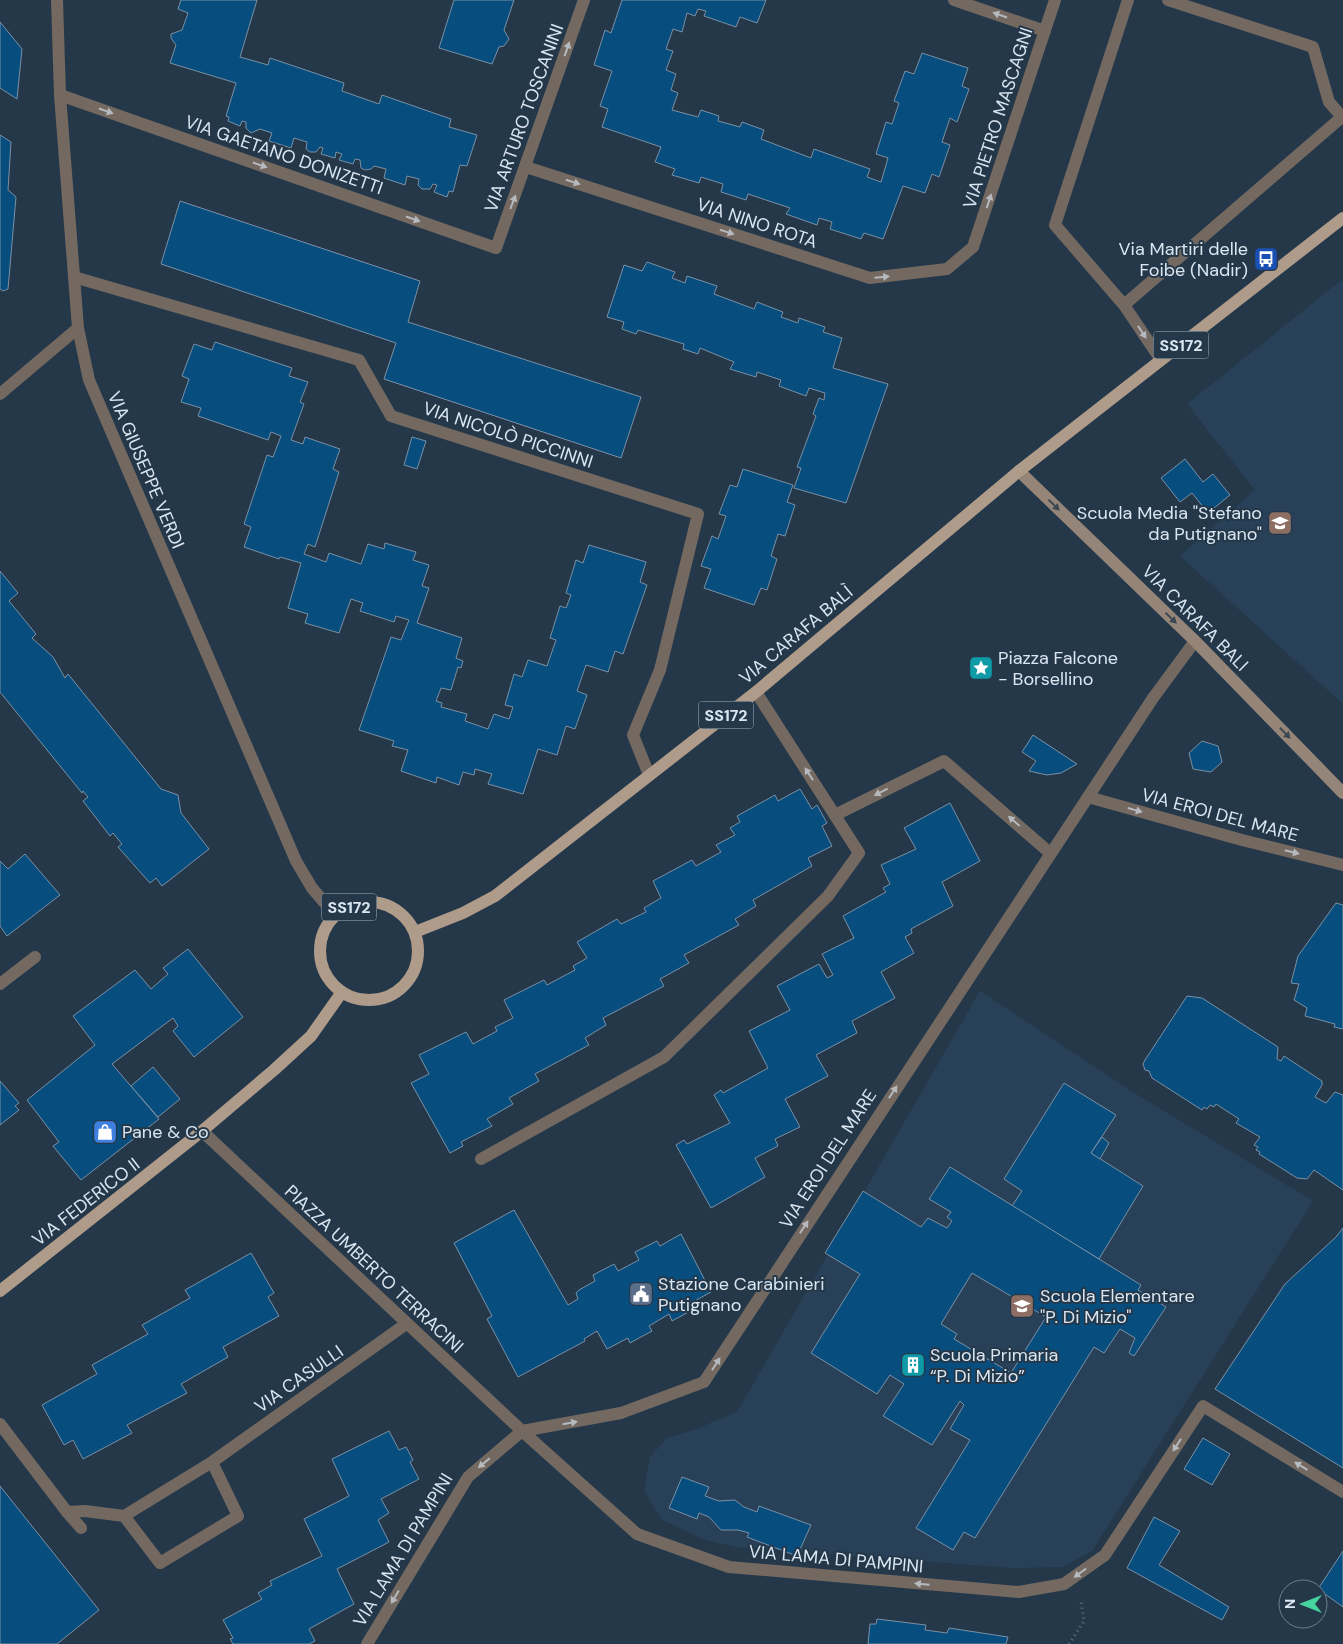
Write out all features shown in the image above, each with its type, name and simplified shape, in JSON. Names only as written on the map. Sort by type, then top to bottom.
[{"type":"main road","name":"SS172","points":[[1019,471],[1343,218]]},
{"type":"main road","name":"VIA CARAFA BALÌ","points":[[415,932],[463,913],[495,896],[756,692],[1019,471]]},
{"type":"main road","name":"VIA CARAFA BALI","points":[[1019,471],[1195,641],[1343,793]]},
{"type":"main road","name":"SS172","points":[[342,992],[326,974],[320,949],[328,925],[336,916],[359,903],[373,902],[398,912],[408,921],[415,932]]},
{"type":"main road","points":[[342,992],[355,998],[368,1000],[382,999],[395,993],[405,984],[418,960],[415,932]]},
{"type":"main road","name":"VIA FEDERICO II","points":[[0,1292],[202,1132],[311,1036],[342,992]]},
{"type":"street","name":"VIA GIUSEPPE VERDI","points":[[57,0],[60,95],[78,328],[90,380],[296,861],[312,888],[336,916]]},
{"type":"street","name":"VIA ARTURO TOSCANINI","points":[[496,248],[584,0]]},
{"type":"street","points":[[954,0],[1045,31]]},
{"type":"street","name":"VIA PIETRO MASCAGNI","points":[[973,247],[1056,0]]},
{"type":"street","points":[[1128,0],[1055,226],[1124,304],[1161,360]]},
{"type":"street","points":[[1124,304],[1342,117],[1329,102],[1313,47],[1168,0]]},
{"type":"street","name":"VIA GAETANO DONIZETTI","points":[[60,95],[496,248]]},
{"type":"street","name":"VIA NINO ROTA","points":[[526,167],[870,278],[948,268],[973,247]]},
{"type":"street","name":"VIA NICOLÒ PICCINNI","points":[[74,277],[359,360],[391,416],[698,514],[660,670],[633,735],[649,775]]},
{"type":"street","points":[[0,394],[78,328]]},
{"type":"street","name":"VIA EROI DEL MARE","points":[[522,1431],[620,1414],[704,1382],[1050,853],[1153,698],[1195,641]]},
{"type":"street","points":[[481,1158],[664,1057],[833,888],[858,852],[756,692]]},
{"type":"street","points":[[835,815],[944,761],[1050,853]]},
{"type":"street","name":"VIA EROI DEL MARE","points":[[1088,797],[1242,840],[1343,865]]},
{"type":"street","points":[[0,984],[35,957]]},
{"type":"street","name":"PIAZZA UMBERTO TERRACINI","points":[[202,1132],[522,1431]]},
{"type":"street","name":"VIA CASULLI","points":[[124,1516],[212,1462],[406,1324]]},
{"type":"street","name":"VIA LAMA DI PAMPINI","points":[[367,1644],[468,1476],[522,1431],[638,1534],[729,1567],[1019,1592],[1064,1584],[1105,1555],[1203,1406],[1343,1492]]},
{"type":"street","points":[[0,1424],[81,1528]]},
{"type":"street","points":[[67,1512],[85,1511],[124,1516],[160,1563],[238,1516],[212,1462]]},
{"type":"path","points":[[1069,1644],[1084,1621],[1077,1576]]},
{"type":"shaded area","name":"Scuola Media \"Stefano da Putignano\"","points":[[1343,279],[1343,704],[1180,556],[1255,490],[1187,404]]},
{"type":"shaded area","name":"Scuola Elementare \"P. Di Mizio\"","points":[[980,991],[1131,1091],[1313,1201],[1092,1551],[1062,1567],[1012,1568],[736,1547],[705,1540],[662,1520],[644,1491],[650,1457],[667,1438],[691,1431],[737,1412]]},
{"type":"building","points":[[181,0],[257,0],[240,57],[268,65],[270,58],[344,83],[342,91],[379,104],[382,95],[451,119],[449,127],[477,135],[467,166],[460,165],[453,192],[449,191],[447,197],[434,192],[437,185],[433,184],[430,189],[422,189],[418,185],[419,179],[407,176],[405,185],[384,178],[386,169],[374,166],[371,169],[365,170],[361,168],[360,160],[355,159],[353,164],[339,160],[342,154],[336,152],[335,158],[321,154],[323,148],[320,147],[316,152],[310,152],[306,149],[307,142],[294,138],[291,148],[269,141],[272,133],[260,129],[251,133],[246,128],[246,122],[242,121],[240,126],[228,121],[229,117],[226,116],[236,83],[170,63],[176,45],[171,38],[171,34],[182,30],[188,13],[178,9]]},
{"type":"building","points":[[454,0],[514,0],[504,30],[509,39],[504,46],[499,47],[492,64],[439,48]]},
{"type":"building","points":[[622,0],[766,0],[757,23],[740,17],[736,27],[704,16],[706,11],[698,9],[695,16],[687,13],[682,32],[673,29],[666,49],[673,51],[666,70],[676,74],[671,90],[678,93],[672,110],[698,117],[701,110],[719,116],[718,121],[740,127],[742,122],[764,130],[761,139],[811,158],[814,149],[870,169],[867,177],[881,182],[888,158],[876,154],[886,122],[892,124],[899,103],[894,101],[905,71],[914,74],[922,53],[968,68],[962,86],[969,89],[957,122],[950,118],[942,142],[950,145],[939,177],[932,174],[925,193],[903,186],[883,239],[864,233],[861,239],[830,229],[832,222],[819,218],[817,225],[786,214],[790,208],[748,194],[746,200],[721,192],[723,184],[701,177],[699,183],[672,175],[675,169],[655,162],[661,147],[602,127],[608,109],[600,106],[612,71],[594,65],[605,30],[611,33]]},
{"type":"building","points":[[0,22],[22,49],[17,99],[0,88]]},
{"type":"building","points":[[0,135],[11,142],[8,190],[16,197],[8,289],[3,291],[0,289]]},
{"type":"building","points":[[180,201],[420,281],[408,322],[641,397],[621,458],[384,379],[396,343],[161,264]]},
{"type":"building","points":[[647,262],[675,272],[672,278],[685,283],[687,276],[717,286],[714,294],[754,309],[757,302],[783,312],[781,317],[798,323],[799,318],[825,327],[823,332],[842,338],[833,368],[888,384],[846,503],[794,488],[801,468],[797,467],[816,416],[813,414],[819,398],[824,400],[825,393],[809,388],[806,396],[779,386],[781,380],[757,372],[756,377],[730,369],[734,362],[700,348],[698,354],[683,349],[684,344],[638,330],[636,334],[622,329],[624,322],[607,317],[624,265],[642,271]]},
{"type":"building","points":[[215,342],[292,368],[289,376],[308,382],[300,402],[304,404],[291,440],[303,444],[305,437],[340,449],[333,469],[339,472],[315,547],[308,544],[304,554],[326,562],[329,553],[361,564],[368,544],[384,549],[385,543],[416,552],[413,560],[429,565],[422,586],[429,588],[417,623],[462,638],[456,658],[463,661],[461,668],[458,667],[451,690],[441,688],[436,701],[442,703],[441,707],[467,714],[465,721],[488,729],[494,714],[509,719],[513,707],[505,705],[514,674],[522,677],[528,660],[547,666],[556,640],[550,638],[560,606],[566,608],[571,595],[566,593],[576,560],[583,563],[589,545],[646,562],[640,582],[647,585],[623,654],[615,651],[608,672],[586,665],[577,691],[587,695],[575,729],[566,726],[557,755],[538,749],[523,794],[488,784],[492,774],[475,769],[474,775],[463,772],[459,785],[437,777],[436,783],[401,771],[408,750],[392,746],[394,741],[359,730],[391,637],[401,640],[409,620],[396,616],[394,622],[360,611],[363,603],[351,599],[339,633],[305,623],[308,614],[288,608],[301,563],[280,557],[279,559],[244,547],[251,527],[244,524],[267,455],[273,457],[281,436],[271,432],[268,440],[198,416],[201,408],[181,402],[189,379],[182,376],[194,344],[212,350]]},
{"type":"building","points":[[412,437],[426,441],[417,469],[404,465]]},
{"type":"building","points":[[1185,459],[1203,482],[1213,474],[1230,495],[1208,513],[1192,493],[1180,502],[1161,478]]},
{"type":"building","points":[[743,469],[793,485],[787,502],[795,505],[785,536],[778,534],[771,556],[777,559],[767,590],[761,588],[754,605],[704,588],[711,569],[701,566],[712,536],[718,539],[726,516],[719,514],[730,485],[737,487]]},
{"type":"building","points":[[0,571],[18,593],[9,601],[36,634],[32,638],[53,657],[65,678],[68,674],[161,789],[178,795],[181,813],[209,849],[162,886],[156,878],[150,883],[118,847],[122,844],[113,833],[110,836],[83,801],[88,797],[83,791],[82,793],[0,692]]},
{"type":"building","points":[[1033,735],[1077,764],[1061,773],[1047,775],[1029,771],[1036,761],[1022,752]]},
{"type":"building","points":[[1202,741],[1218,746],[1222,762],[1211,772],[1193,769],[1189,753]]},
{"type":"building","points":[[800,789],[812,809],[817,805],[827,823],[822,826],[832,846],[808,858],[812,866],[753,900],[756,906],[735,919],[739,925],[684,955],[689,963],[660,979],[664,986],[603,1018],[606,1025],[585,1038],[589,1045],[535,1074],[539,1081],[509,1098],[513,1104],[487,1119],[492,1126],[461,1142],[463,1146],[450,1153],[411,1083],[429,1074],[419,1055],[466,1032],[473,1044],[497,1031],[495,1027],[513,1018],[504,1000],[544,980],[547,985],[575,970],[573,966],[587,958],[577,942],[617,919],[621,924],[646,912],[644,908],[661,898],[653,881],[692,860],[696,866],[721,852],[716,845],[735,835],[730,828],[740,822],[737,816],[775,795],[778,801]]},
{"type":"building","points":[[950,803],[980,861],[942,882],[953,906],[911,929],[912,933],[905,937],[914,953],[881,972],[895,998],[852,1021],[857,1033],[816,1055],[828,1076],[785,1099],[800,1127],[775,1139],[778,1146],[755,1158],[765,1177],[711,1208],[676,1145],[684,1140],[687,1144],[730,1123],[714,1095],[721,1090],[723,1093],[768,1068],[749,1031],[790,1010],[777,986],[819,964],[827,978],[833,975],[822,954],[854,938],[843,916],[886,892],[883,888],[890,884],[881,865],[916,849],[904,828]]},
{"type":"building","points":[[25,854],[60,895],[7,936],[0,926],[0,861],[8,869]]},
{"type":"building","points":[[1336,903],[1343,905],[1343,1029],[1334,1027],[1335,1024],[1305,1016],[1307,1008],[1294,1000],[1299,984],[1291,983],[1298,956]]},
{"type":"building","points":[[188,949],[243,1017],[194,1057],[173,1031],[178,1026],[173,1018],[112,1064],[159,1119],[81,1180],[53,1146],[59,1142],[27,1100],[95,1045],[73,1016],[135,970],[151,989],[168,974],[163,968]]},
{"type":"building","points":[[1187,996],[1202,998],[1278,1047],[1277,1059],[1281,1061],[1284,1056],[1322,1081],[1322,1085],[1315,1097],[1326,1103],[1335,1092],[1343,1095],[1343,1190],[1314,1170],[1307,1179],[1297,1178],[1259,1154],[1260,1152],[1256,1150],[1258,1147],[1254,1145],[1260,1137],[1236,1123],[1239,1119],[1216,1104],[1214,1107],[1210,1105],[1207,1109],[1204,1107],[1202,1110],[1152,1078],[1149,1071],[1145,1070],[1143,1064],[1145,1060]]},
{"type":"building","points":[[153,1067],[180,1099],[158,1117],[131,1086]]},
{"type":"building","points":[[0,1081],[19,1103],[15,1106],[19,1110],[0,1125]]},
{"type":"building","points":[[1064,1083],[1116,1115],[1091,1153],[1143,1186],[1099,1259],[1012,1206],[1022,1191],[1004,1179]]},
{"type":"building","points":[[1102,1137],[1109,1143],[1100,1159],[1091,1153]]},
{"type":"building","name":"Scuola Primaria “P. Di Mizio”","points":[[950,1167],[1141,1285],[1138,1290],[1166,1307],[1134,1356],[1129,1353],[1135,1338],[1120,1329],[1104,1353],[1094,1347],[975,1538],[964,1532],[953,1550],[916,1528],[970,1440],[950,1429],[964,1405],[960,1401],[932,1445],[883,1416],[904,1384],[890,1375],[877,1394],[811,1353],[860,1274],[825,1253],[863,1191],[921,1227],[928,1218],[947,1228],[952,1221],[947,1217],[951,1212],[929,1199]],"holes":[[[972,1273],[1046,1317],[1011,1373],[954,1339],[957,1334],[941,1324]]]},
{"type":"building","name":"Stazione Carabinieri Putignano","points":[[514,1210],[568,1305],[578,1299],[576,1293],[579,1290],[595,1281],[593,1275],[614,1264],[618,1271],[639,1260],[635,1252],[657,1241],[660,1246],[681,1234],[711,1292],[691,1303],[694,1309],[672,1321],[669,1314],[649,1326],[652,1331],[630,1343],[628,1338],[607,1349],[597,1331],[584,1339],[585,1341],[518,1377],[487,1319],[492,1316],[454,1243]]},
{"type":"building","points":[[1343,1228],[1343,1468],[1215,1389],[1285,1284],[1336,1237]]},
{"type":"building","points":[[251,1253],[274,1293],[268,1297],[279,1316],[223,1347],[228,1357],[181,1384],[187,1393],[127,1425],[132,1433],[83,1459],[73,1440],[64,1445],[42,1405],[97,1374],[92,1365],[148,1334],[142,1325],[190,1298],[185,1290]]},
{"type":"building","points":[[389,1431],[399,1450],[406,1447],[413,1460],[410,1462],[419,1479],[381,1499],[389,1513],[378,1520],[389,1542],[337,1569],[354,1604],[309,1629],[315,1641],[309,1644],[233,1644],[230,1639],[233,1638],[223,1620],[262,1599],[258,1593],[272,1585],[270,1581],[322,1556],[304,1519],[349,1496],[332,1459]]},
{"type":"building","points":[[1203,1438],[1230,1454],[1212,1485],[1184,1469]]},
{"type":"building","points":[[682,1477],[709,1487],[705,1496],[719,1501],[735,1500],[744,1507],[757,1512],[759,1506],[811,1525],[797,1556],[747,1537],[749,1533],[738,1530],[721,1530],[709,1517],[699,1513],[697,1519],[669,1508]]},
{"type":"building","points":[[0,1486],[99,1610],[57,1644],[0,1644]]},
{"type":"building","points":[[1154,1517],[1180,1531],[1159,1565],[1229,1607],[1222,1620],[1127,1568]]},
{"type":"building","points":[[1343,1551],[1343,1607],[1328,1596],[1328,1579],[1325,1579]]},
{"type":"building","points":[[877,1619],[926,1625],[925,1630],[947,1633],[949,1628],[1008,1637],[1006,1644],[868,1644],[870,1624],[876,1624]]},
{"type":"place","name":"Via Martiri delle Foibe (Nadir)","points":[[1266,259]]},
{"type":"place","name":"Scuola Media \"Stefano da Putignano\"","points":[[1280,523]]},
{"type":"place","name":"Piazza Falcone - Borsellino","points":[[981,668]]},
{"type":"place","name":"Pane & Co","points":[[105,1132]]},
{"type":"place","name":"Stazione Carabinieri Putignano","points":[[641,1294]]},
{"type":"place","name":"Scuola Elementare \"P. Di Mizio\"","points":[[1022,1306]]},
{"type":"place","name":"Scuola Primaria “P. Di Mizio”","points":[[913,1365]]}]
